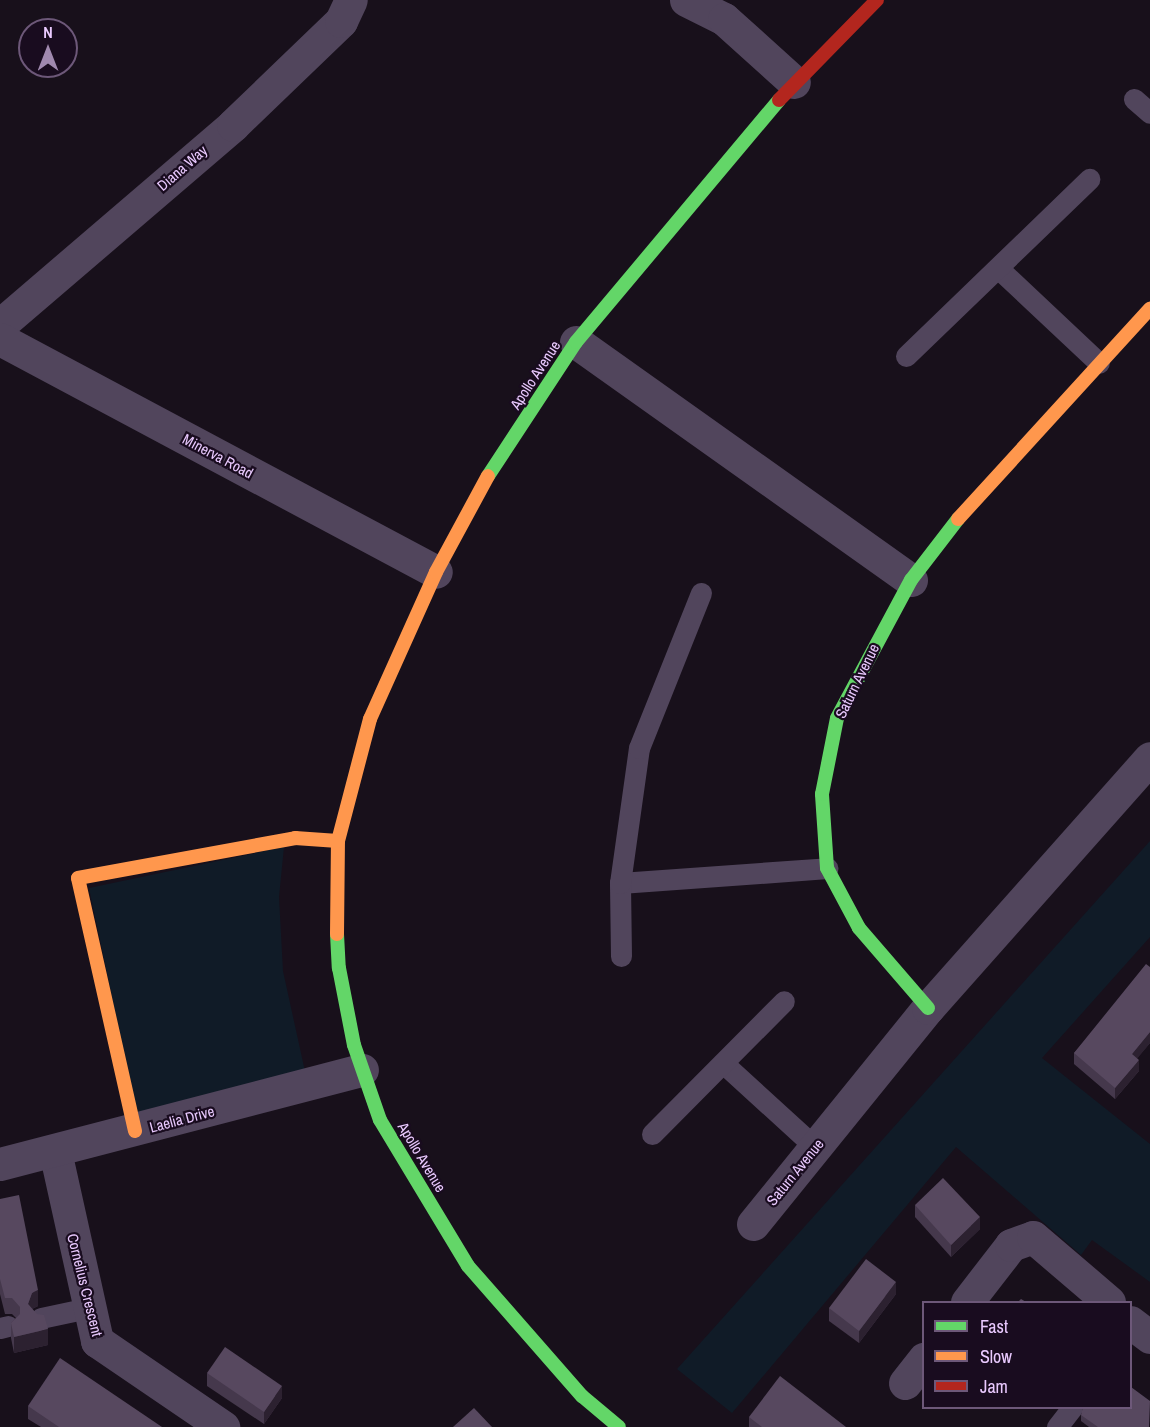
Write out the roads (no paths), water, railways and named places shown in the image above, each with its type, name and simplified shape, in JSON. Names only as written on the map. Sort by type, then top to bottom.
[{"type":"street","name":"Diana Way","points":[[0,325],[233,125],[341,21],[351,0]]},
{"type":"street","points":[[686,0],[724,19],[794,82]]},
{"type":"street","name":"Apollo Avenue","points":[[619,1427],[582,1396],[468,1266],[380,1120],[362,1070],[339,968],[335,897],[338,841],[370,719],[436,572],[486,479],[576,342],[794,82],[877,0]]},
{"type":"street","name":"Saturn Avenue","points":[[928,1008],[859,928],[827,868],[822,794],[837,718],[911,580],[976,496],[1149,311]]},
{"type":"street","name":"Minerva Road","points":[[0,339],[436,572]]},
{"type":"street","points":[[576,342],[911,580]]},
{"type":"street","name":"Saturn Avenue","points":[[753,1224],[928,1008],[1150,758]]},
{"type":"street","points":[[135,1131],[78,878],[295,838],[338,841]]},
{"type":"street","name":"Laelia Drive","points":[[0,1164],[135,1131],[362,1070]]},
{"type":"street","name":"Cornelius Crescent","points":[[55,1151],[97,1341],[223,1427]]},
{"type":"street","points":[[968,1301],[1011,1245],[1032,1237],[1108,1301]]},
{"type":"lane","points":[[906,356],[999,269],[1089,178]]},
{"type":"lane","points":[[999,269],[1099,363]]},
{"type":"lane","points":[[621,956],[620,883],[639,748],[701,593]]},
{"type":"lane","points":[[620,883],[827,868]]},
{"type":"lane","points":[[652,1134],[784,1001]]},
{"type":"lane","points":[[723,1063],[815,1147]]},
{"type":"lane","points":[[41,1318],[88,1308]]},
{"type":"lane","points":[[1057,1427],[1070,1409]]}]
